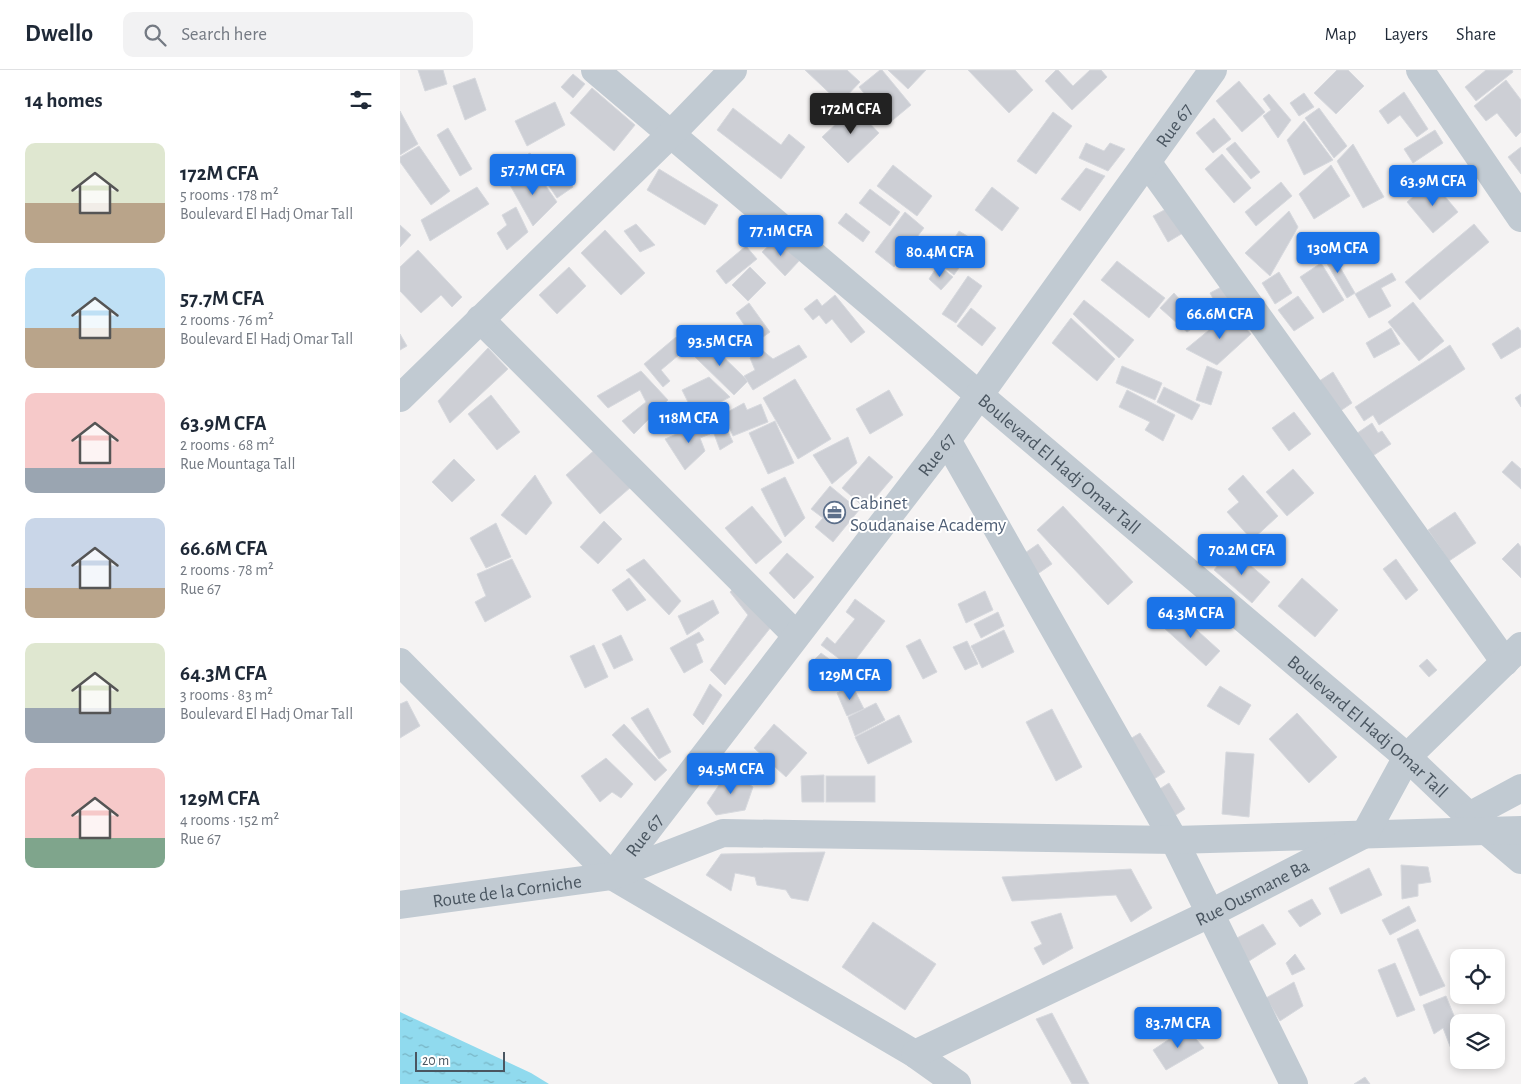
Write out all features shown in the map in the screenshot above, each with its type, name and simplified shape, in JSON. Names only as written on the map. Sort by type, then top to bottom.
[{"type":"street","name":"Boulevard El Hadj Omar Tall","points":[[595,70],[1407,758],[1521,860]]},
{"type":"street","points":[[400,398],[671,134],[733,70]]},
{"type":"street","name":"Rue 67","points":[[612,876],[947,440],[1213,70]]},
{"type":"street","points":[[1420,70],[1521,218]]},
{"type":"street","points":[[1147,162],[1513,654],[1407,758],[1365,834]]},
{"type":"street","points":[[480,319],[796,635]]},
{"type":"street","points":[[947,440],[1174,840],[1294,1084]]},
{"type":"street","points":[[400,662],[612,876],[915,1054],[956,1084]]},
{"type":"street","points":[[1478,823],[1521,788]]},
{"type":"street","name":"Route de la Corniche","points":[[400,905],[612,876],[723,833],[1174,840],[1365,834],[1478,823],[1521,830]]},
{"type":"street","name":"Rue Ousmane Ba","points":[[915,1054],[1209,914],[1365,834]]},
{"type":"water","points":[[400,1012],[531,1073],[549,1084],[400,1084]]},
{"type":"building","points":[[418,70],[443,70],[447,84],[425,91]]},
{"type":"building","points":[[805,70],[847,70],[860,82],[840,103]]},
{"type":"building","points":[[880,70],[911,105],[888,124],[859,87]]},
{"type":"building","points":[[888,70],[926,70],[908,89]]},
{"type":"building","points":[[968,70],[1015,70],[1033,90],[1009,113]]},
{"type":"building","points":[[1056,70],[1073,86],[1090,70],[1101,70],[1107,77],[1072,110],[1045,81]]},
{"type":"building","points":[[1337,70],[1348,70],[1364,86],[1336,114],[1314,93]]},
{"type":"building","points":[[1486,70],[1512,70],[1513,72],[1476,101],[1465,87]]},
{"type":"building","points":[[573,74],[585,84],[573,98],[561,87]]},
{"type":"building","points":[[475,78],[486,110],[465,120],[453,86]]},
{"type":"building","points":[[1506,80],[1521,100],[1521,132],[1516,137],[1497,113],[1486,121],[1474,106]]},
{"type":"building","points":[[1239,81],[1265,112],[1242,132],[1216,101]]},
{"type":"building","points":[[592,88],[635,125],[614,151],[570,113]]},
{"type":"building","points":[[1404,92],[1428,129],[1417,137],[1400,115],[1388,124],[1379,111]]},
{"type":"building","points":[[1304,93],[1314,107],[1299,116],[1290,103]]},
{"type":"building","points":[[1269,94],[1291,120],[1278,138],[1263,116],[1271,110],[1263,99]]},
{"type":"building","points":[[555,102],[565,125],[527,146],[515,121]]},
{"type":"building","points":[[854,107],[879,133],[848,163],[822,137]]},
{"type":"building","points":[[733,108],[781,145],[789,134],[805,147],[781,179],[717,130]]},
{"type":"building","points":[[1319,108],[1347,146],[1334,158],[1305,118]]},
{"type":"building","points":[[400,111],[418,144],[400,155]]},
{"type":"building","points":[[1053,112],[1072,126],[1036,174],[1017,161]]},
{"type":"building","points":[[1214,118],[1231,139],[1213,153],[1196,133]]},
{"type":"building","points":[[1304,121],[1333,160],[1304,175],[1287,140]]},
{"type":"building","points":[[448,128],[472,169],[460,176],[437,135]]},
{"type":"building","points":[[1435,130],[1443,143],[1413,163],[1404,149]]},
{"type":"building","points":[[1235,142],[1260,172],[1251,179],[1226,149]]},
{"type":"building","points":[[1086,143],[1104,151],[1110,143],[1125,149],[1108,171],[1079,158]]},
{"type":"building","points":[[1353,144],[1384,197],[1363,208],[1337,161]]},
{"type":"building","points":[[419,146],[450,191],[431,205],[400,162],[400,157]]},
{"type":"building","points":[[1521,147],[1521,174],[1508,157]]},
{"type":"building","points":[[530,153],[537,165],[522,174],[515,162]]},
{"type":"building","points":[[1222,154],[1251,188],[1234,203],[1205,169]]},
{"type":"building","points":[[553,157],[573,187],[557,198],[537,168]]},
{"type":"building","points":[[512,161],[520,175],[508,183],[500,170]]},
{"type":"building","points":[[893,165],[932,196],[917,216],[877,186]]},
{"type":"building","points":[[1331,165],[1350,196],[1314,219],[1299,194]]},
{"type":"building","points":[[1086,168],[1105,176],[1080,211],[1061,199]]},
{"type":"building","points":[[534,169],[557,202],[533,226],[510,185]]},
{"type":"building","points":[[659,169],[718,205],[705,225],[647,190]]},
{"type":"building","points":[[1432,181],[1458,212],[1433,233],[1407,202]]},
{"type":"building","points":[[1281,182],[1292,196],[1256,226],[1245,212]]},
{"type":"building","points":[[477,187],[489,204],[430,241],[421,220]]},
{"type":"building","points":[[992,187],[1019,208],[1002,231],[975,210]]},
{"type":"building","points":[[870,189],[900,212],[890,226],[859,203]]},
{"type":"building","points":[[516,207],[528,232],[507,250],[497,233],[507,225],[502,215]]},
{"type":"building","points":[[1168,208],[1183,233],[1168,242],[1153,216]]},
{"type":"building","points":[[1289,211],[1298,227],[1270,276],[1245,253]]},
{"type":"building","points":[[905,212],[924,228],[894,267],[875,252]]},
{"type":"building","points":[[846,213],[870,232],[863,242],[838,223]]},
{"type":"building","points":[[636,224],[655,245],[640,252],[624,231]]},
{"type":"building","points":[[1474,224],[1489,242],[1420,300],[1405,282]]},
{"type":"building","points":[[400,225],[411,235],[400,247]]},
{"type":"building","points":[[605,230],[645,273],[621,295],[581,253]]},
{"type":"building","points":[[959,231],[977,242],[954,275],[939,263]]},
{"type":"building","points":[[777,238],[799,261],[785,276],[762,252]]},
{"type":"building","points":[[746,246],[757,259],[726,284],[716,271]]},
{"type":"building","points":[[418,250],[462,297],[452,307],[441,295],[421,313],[400,291],[400,267]]},
{"type":"building","points":[[1330,250],[1355,293],[1347,298],[1322,255]]},
{"type":"building","points":[[1117,261],[1165,298],[1149,318],[1101,280]]},
{"type":"building","points":[[1321,263],[1344,300],[1323,313],[1300,277]]},
{"type":"building","points":[[938,265],[953,277],[941,290],[929,279]]},
{"type":"building","points":[[569,267],[586,286],[557,314],[539,295]]},
{"type":"building","points":[[750,267],[766,283],[748,301],[732,285]]},
{"type":"building","points":[[1279,272],[1292,293],[1275,304],[1262,283]]},
{"type":"building","points":[[1392,273],[1396,280],[1381,288],[1391,306],[1369,318],[1355,294]]},
{"type":"building","points":[[968,276],[982,286],[956,323],[942,314]]},
{"type":"building","points":[[1227,284],[1238,304],[1221,313],[1210,293]]},
{"type":"building","points":[[1174,293],[1200,323],[1187,332],[1160,308]]},
{"type":"building","points":[[835,295],[865,332],[851,343],[832,319],[826,324],[819,315],[813,320],[804,309],[817,299],[822,306]]},
{"type":"building","points":[[1298,296],[1314,318],[1294,331],[1278,310]]},
{"type":"building","points":[[1084,300],[1134,340],[1119,358],[1073,314]]},
{"type":"building","points":[[1413,302],[1444,341],[1419,361],[1388,322]]},
{"type":"building","points":[[749,303],[770,332],[756,342],[736,313]]},
{"type":"building","points":[[971,308],[996,328],[982,346],[957,326]]},
{"type":"building","points":[[1231,312],[1251,334],[1217,365],[1186,349]]},
{"type":"building","points":[[1071,318],[1115,359],[1097,381],[1052,343]]},
{"type":"building","points":[[1518,327],[1521,331],[1521,347],[1501,359],[1492,344]]},
{"type":"building","points":[[1391,328],[1400,344],[1374,358],[1366,343]]},
{"type":"building","points":[[400,334],[407,346],[400,350]]},
{"type":"building","points":[[676,337],[686,349],[661,370],[670,381],[663,387],[644,364]]},
{"type":"building","points":[[705,339],[748,381],[734,395],[692,354]]},
{"type":"building","points":[[799,345],[807,357],[753,390],[744,376],[755,370],[750,358],[762,350],[773,359]]},
{"type":"building","points":[[1450,345],[1465,369],[1379,425],[1373,415],[1364,421],[1355,407]]},
{"type":"building","points":[[488,348],[508,369],[450,423],[438,401]]},
{"type":"building","points":[[1122,366],[1162,383],[1155,400],[1116,383]]},
{"type":"building","points":[[1207,366],[1222,372],[1211,405],[1196,400]]},
{"type":"building","points":[[641,371],[668,400],[634,434],[622,421],[646,402],[640,390],[608,408],[597,396]]},
{"type":"building","points":[[1333,372],[1352,403],[1333,416],[1313,385]]},
{"type":"building","points":[[709,377],[730,397],[695,416],[682,390]]},
{"type":"building","points":[[795,379],[831,439],[798,459],[763,398]]},
{"type":"building","points":[[1164,387],[1200,405],[1192,420],[1157,402]]},
{"type":"building","points":[[889,390],[903,415],[870,434],[856,409]]},
{"type":"building","points":[[1127,390],[1175,415],[1163,441],[1145,430],[1150,422],[1119,407]]},
{"type":"building","points":[[1521,394],[1521,407],[1515,398]]},
{"type":"building","points":[[491,395],[520,432],[497,450],[468,414]]},
{"type":"building","points":[[744,403],[747,410],[761,404],[768,422],[733,436],[724,414]]},
{"type":"building","points":[[1294,412],[1311,434],[1289,451],[1272,428]]},
{"type":"building","points":[[720,415],[733,442],[720,450],[709,420]]},
{"type":"building","points":[[775,421],[794,463],[768,474],[749,433]]},
{"type":"building","points":[[704,422],[710,434],[700,438],[705,451],[685,470],[665,439]]},
{"type":"building","points":[[1372,423],[1378,433],[1382,431],[1391,444],[1365,461],[1350,438]]},
{"type":"building","points":[[848,437],[857,463],[832,484],[813,455]]},
{"type":"building","points":[[597,448],[631,487],[600,514],[566,475]]},
{"type":"building","points":[[869,456],[893,477],[866,509],[842,488]]},
{"type":"building","points":[[454,459],[475,480],[452,502],[432,482]]},
{"type":"building","points":[[1512,461],[1521,469],[1521,489],[1502,472]]},
{"type":"building","points":[[1293,469],[1314,493],[1287,516],[1266,492]]},
{"type":"building","points":[[535,475],[552,503],[526,535],[501,515]]},
{"type":"building","points":[[1243,475],[1278,516],[1252,540],[1227,512],[1239,502],[1228,489]]},
{"type":"building","points":[[785,477],[805,518],[785,537],[761,489]]},
{"type":"building","points":[[830,486],[859,510],[833,542],[815,527],[823,518],[811,509]]},
{"type":"building","points":[[752,506],[782,542],[756,564],[725,528]]},
{"type":"building","points":[[1063,506],[1133,582],[1108,605],[1037,530]]},
{"type":"building","points":[[1455,512],[1476,543],[1449,561],[1428,530]]},
{"type":"building","points":[[604,521],[622,539],[598,564],[580,547]]},
{"type":"building","points":[[496,523],[511,557],[486,568],[470,538]]},
{"type":"building","points":[[1518,543],[1521,547],[1521,578],[1502,559]]},
{"type":"building","points":[[1038,544],[1052,564],[1036,575],[1022,555]]},
{"type":"building","points":[[1231,549],[1270,582],[1252,603],[1214,570]]},
{"type":"building","points":[[787,553],[814,577],[794,599],[769,573]]},
{"type":"building","points":[[512,559],[531,597],[485,622],[475,602],[486,596],[477,574]]},
{"type":"building","points":[[644,559],[681,601],[669,615],[626,570]]},
{"type":"building","points":[[1396,559],[1418,590],[1406,600],[1383,569]]},
{"type":"building","points":[[629,578],[646,600],[627,611],[612,590]]},
{"type":"building","points":[[1302,578],[1338,610],[1315,637],[1278,606]]},
{"type":"building","points":[[741,581],[775,622],[725,685],[710,670],[748,615],[730,592]]},
{"type":"building","points":[[985,591],[993,610],[966,623],[958,604]]},
{"type":"building","points":[[855,599],[885,621],[850,667],[821,645],[827,637],[835,644],[855,619],[846,612]]},
{"type":"building","points":[[713,600],[719,613],[687,635],[678,616]]},
{"type":"building","points":[[998,612],[1004,626],[981,638],[974,624]]},
{"type":"building","points":[[1177,612],[1220,651],[1206,666],[1163,627]]},
{"type":"building","points":[[1004,630],[1014,652],[982,668],[971,646]]},
{"type":"building","points":[[699,632],[704,640],[696,644],[703,662],[684,673],[670,648]]},
{"type":"building","points":[[621,635],[633,660],[614,669],[602,644]]},
{"type":"building","points":[[920,639],[937,672],[923,679],[906,646]]},
{"type":"building","points":[[967,641],[978,664],[965,670],[953,647]]},
{"type":"building","points":[[594,645],[608,677],[585,688],[570,656]]},
{"type":"building","points":[[821,653],[852,676],[836,690],[811,663]]},
{"type":"building","points":[[1427,659],[1437,670],[1429,677],[1419,666]]},
{"type":"building","points":[[710,684],[722,695],[703,725],[693,715]]},
{"type":"building","points":[[852,685],[864,709],[847,716],[837,693]]},
{"type":"building","points":[[1220,686],[1251,705],[1239,725],[1207,706]]},
{"type":"building","points":[[407,701],[420,726],[400,738],[400,704]]},
{"type":"building","points":[[876,703],[885,720],[855,736],[848,717]]},
{"type":"building","points":[[648,708],[671,752],[659,759],[631,718]]},
{"type":"building","points":[[1052,709],[1082,767],[1056,781],[1026,722]]},
{"type":"building","points":[[1297,713],[1337,757],[1309,783],[1269,739]]},
{"type":"building","points":[[899,715],[912,742],[868,764],[855,737]]},
{"type":"building","points":[[624,724],[667,770],[655,781],[612,735]]},
{"type":"building","points":[[774,724],[807,753],[786,777],[754,748]]},
{"type":"building","points":[[1140,733],[1165,772],[1151,781],[1125,742]]},
{"type":"building","points":[[1226,752],[1254,754],[1249,817],[1222,814]]},
{"type":"building","points":[[606,758],[633,784],[621,798],[612,792],[600,802],[581,776]]},
{"type":"building","points":[[729,770],[753,787],[745,810],[716,815],[707,803]]},
{"type":"building","points":[[824,775],[824,802],[802,802],[801,776]]},
{"type":"building","points":[[826,776],[875,776],[875,802],[826,802]]},
{"type":"building","points":[[1169,783],[1185,809],[1171,818],[1155,792]]},
{"type":"building","points":[[825,852],[808,901],[791,898],[786,890],[757,885],[755,877],[735,873],[731,891],[706,875],[721,854]]},
{"type":"building","points":[[1401,865],[1428,867],[1431,882],[1418,884],[1418,896],[1402,899]]},
{"type":"building","points":[[1369,868],[1382,895],[1341,914],[1329,888]]},
{"type":"building","points":[[1131,869],[1152,908],[1131,922],[1116,895],[1012,901],[1002,877]]},
{"type":"building","points":[[1312,899],[1321,914],[1300,927],[1288,911]]},
{"type":"building","points":[[1409,906],[1416,921],[1390,935],[1382,920]]},
{"type":"building","points":[[1061,913],[1073,948],[1043,965],[1034,948],[1042,944],[1031,922]]},
{"type":"building","points":[[873,922],[936,964],[905,1010],[842,967]]},
{"type":"building","points":[[1263,924],[1276,944],[1246,963],[1235,939]]},
{"type":"building","points":[[1418,929],[1445,986],[1420,996],[1397,939]]},
{"type":"building","points":[[1295,954],[1305,969],[1292,975],[1286,963]]},
{"type":"building","points":[[1395,963],[1415,1010],[1397,1017],[1378,970]]},
{"type":"building","points":[[1294,982],[1303,1006],[1280,1021],[1266,998]]},
{"type":"building","points":[[1446,996],[1453,1014],[1450,1014],[1450,1046],[1443,1028],[1434,1034],[1423,1005]]},
{"type":"building","points":[[1052,1013],[1089,1084],[1072,1084],[1036,1019]]},
{"type":"building","points":[[1186,1028],[1204,1048],[1166,1070],[1153,1050]]},
{"type":"building","points":[[1365,1077],[1370,1084],[1354,1084]]},
{"type":"place","name":"Cabinet Soudanaise Academy","points":[[834,513]]}]
